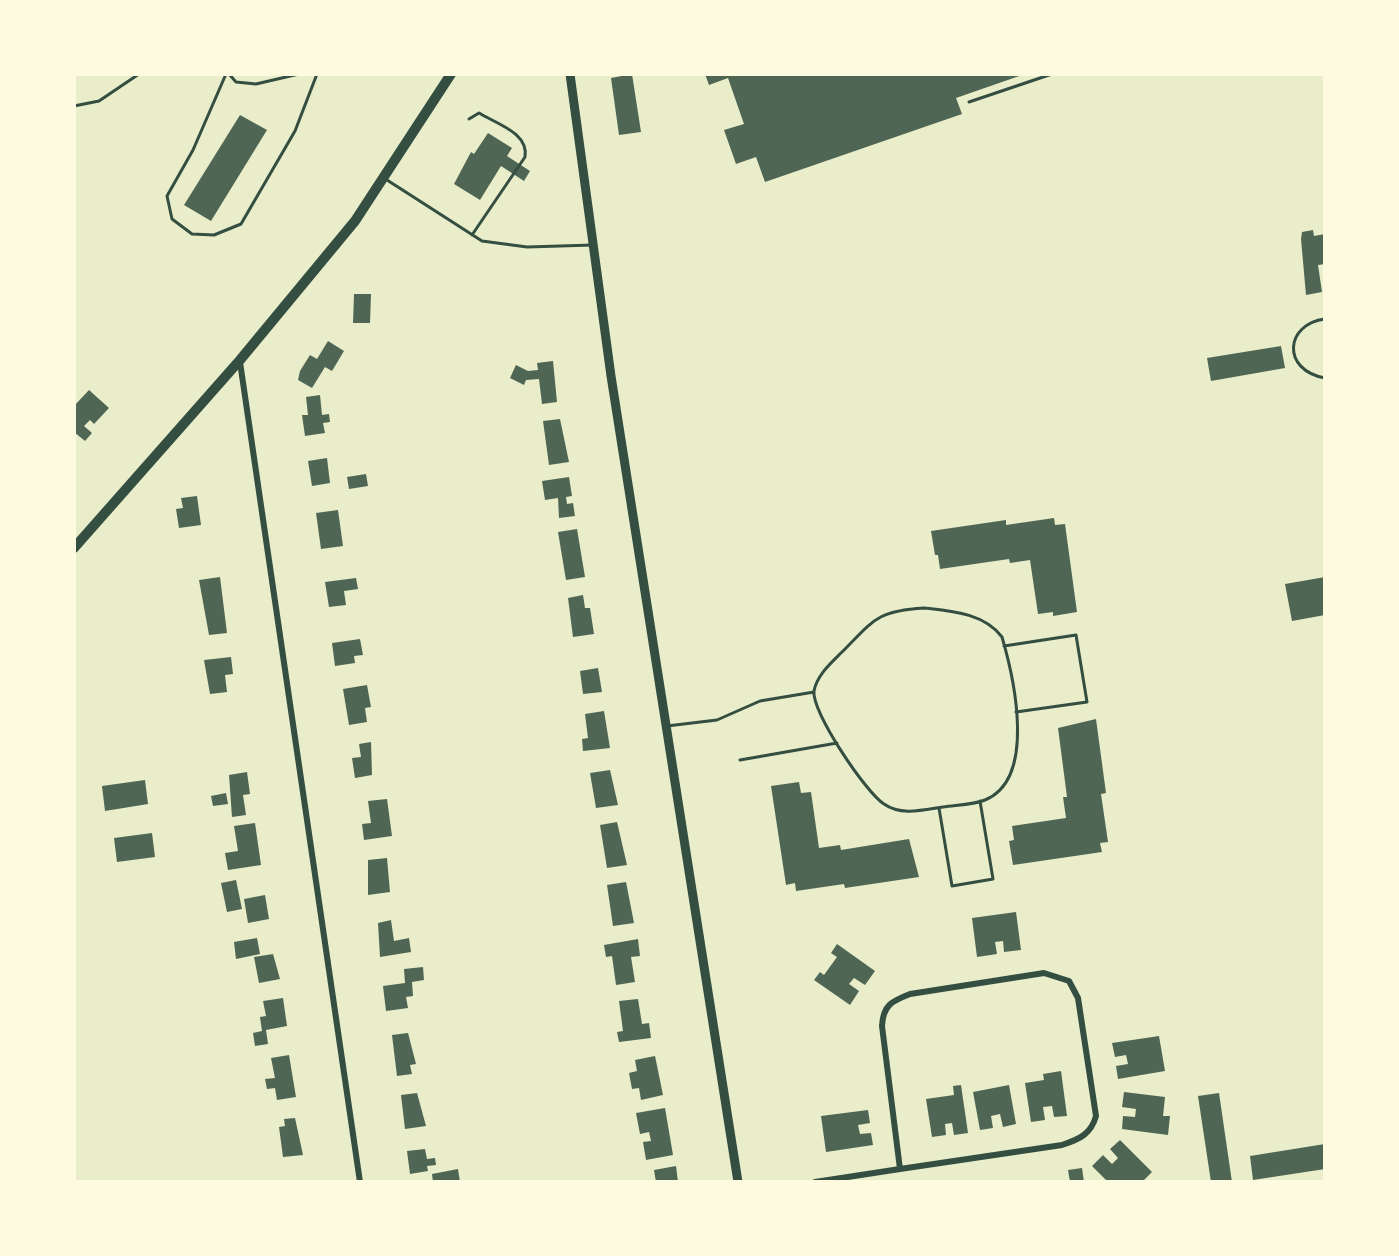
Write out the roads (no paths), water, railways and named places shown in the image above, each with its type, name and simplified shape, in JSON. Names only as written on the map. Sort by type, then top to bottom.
[{"type":"main road","points":[[74,548],[240,360],[355,221],[451,74]]},
{"type":"main road","points":[[570,74],[665,727],[738,1182]]},
{"type":"street","points":[[240,360],[360,1182]]},
{"type":"street","points":[[815,1182],[1062,1145],[1081,1139],[1092,1128],[1096,1116],[1078,998],[1069,981],[1044,973],[910,994],[891,1001],[883,1014],[882,1026],[900,1169]]},
{"type":"lane","points":[[74,106],[99,101],[139,74]]},
{"type":"lane","points":[[299,74],[256,84],[236,82],[228,74],[193,150],[167,196],[172,219],[192,234],[214,235],[241,224],[295,131],[317,74]]},
{"type":"lane","points":[[969,102],[1052,74]]},
{"type":"lane","points":[[469,119],[479,113],[523,139],[527,146],[525,157],[472,235]]},
{"type":"lane","points":[[383,178],[482,241],[527,247],[593,245]]},
{"type":"lane","points":[[1325,319],[1308,324],[1297,338],[1292,352],[1296,365],[1305,374],[1325,378]]},
{"type":"lane","points":[[937,609],[973,617],[996,629],[1004,646],[1016,712],[1017,761],[1014,772],[997,791],[980,801],[905,812],[884,804],[866,786],[837,743],[814,699],[814,692],[822,672],[876,618],[892,610],[937,609]]},
{"type":"lane","points":[[1004,646],[1076,635],[1081,662],[1087,702],[1016,712]]},
{"type":"lane","points":[[665,727],[717,720],[760,701],[814,692]]},
{"type":"lane","points":[[740,760],[837,743]]},
{"type":"lane","points":[[939,808],[952,886],[993,879],[980,801]]}]
